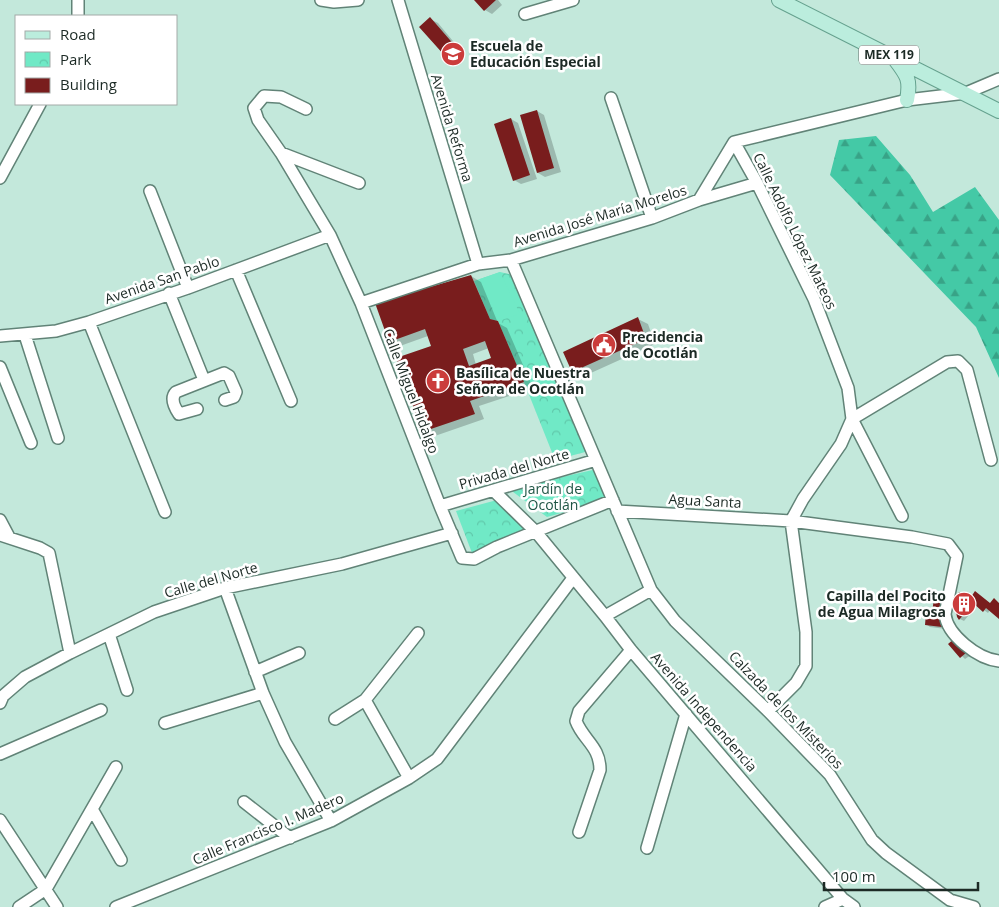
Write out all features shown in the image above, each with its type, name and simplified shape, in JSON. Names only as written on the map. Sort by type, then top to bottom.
[{"type":"main road","name":"MEX 119","points":[[779,0],[999,111]]},
{"type":"main road","points":[[894,58],[908,76],[907,100]]},
{"type":"street","points":[[78,0],[78,15]]},
{"type":"street","points":[[321,0],[334,2],[358,0]]},
{"type":"street","name":"Avenida Reforma","points":[[398,0],[478,264]]},
{"type":"street","points":[[525,14],[573,0]]},
{"type":"street","points":[[734,142],[907,100],[966,93],[999,79]]},
{"type":"street","name":"Calle Miguel Hidalgo","points":[[306,109],[281,97],[264,96],[254,108],[258,120],[330,235],[361,303],[462,558],[474,559],[536,532]]},
{"type":"street","points":[[611,98],[652,218]]},
{"type":"street","points":[[0,178],[39,105]]},
{"type":"street","name":"Avenida José María Morelos","points":[[361,303],[478,264],[511,260],[652,218],[699,200],[734,142]]},
{"type":"street","name":"Calle Adolfo López Mateos","points":[[734,142],[757,182],[814,299],[848,388],[852,419],[902,516]]},
{"type":"street","points":[[281,154],[359,183]]},
{"type":"street","points":[[699,200],[757,182]]},
{"type":"street","points":[[150,191],[188,288]]},
{"type":"street","name":"Avenida San Pablo","points":[[0,336],[56,331],[88,322],[188,288],[330,235]]},
{"type":"street","name":"Calzada de los Misterios","points":[[511,260],[651,590],[675,621],[768,711],[830,775],[872,840],[886,854],[950,900],[974,907]]},
{"type":"street","points":[[236,270],[291,401]]},
{"type":"street","points":[[169,293],[204,380]]},
{"type":"street","points":[[88,322],[165,512]]},
{"type":"street","points":[[26,335],[58,438]]},
{"type":"street","points":[[768,711],[796,683],[806,666],[806,632],[790,521],[802,499],[841,444],[852,419],[947,362],[958,361],[967,370],[991,460]]},
{"type":"street","points":[[0,367],[31,443]]},
{"type":"street","points":[[197,409],[180,414],[172,398],[173,395],[204,380],[228,373],[236,394],[225,400]]},
{"type":"street","name":"Privada del Norte","points":[[440,506],[596,460]]},
{"type":"street","name":"Avenida Independencia","points":[[494,491],[536,532],[631,650],[843,899],[854,907]]},
{"type":"street","points":[[536,532],[613,500]]},
{"type":"street","name":"Agua Santa","points":[[617,512],[790,521],[912,537],[948,544],[957,556],[945,614],[946,623],[952,632],[971,650],[999,662]]},
{"type":"street","points":[[0,520],[5,536],[49,553],[70,653]]},
{"type":"street","name":"Calle del Norte","points":[[1,698],[25,677],[154,612],[225,588],[342,564],[452,533]]},
{"type":"street","name":"Calle Francisco I. Madero","points":[[116,907],[331,821],[409,778],[436,759],[574,578]]},
{"type":"street","points":[[225,588],[263,694],[285,742],[331,821]]},
{"type":"street","points":[[605,616],[651,590]]},
{"type":"street","points":[[335,719],[365,700],[418,633]]},
{"type":"street","points":[[109,634],[127,690]]},
{"type":"street","points":[[579,832],[600,770],[600,760],[596,750],[579,729],[576,720],[579,711],[631,650]]},
{"type":"street","points":[[255,672],[299,653]]},
{"type":"street","points":[[165,723],[263,694]]},
{"type":"street","points":[[365,700],[409,778]]},
{"type":"street","points":[[0,754],[101,710]]},
{"type":"street","points":[[647,848],[686,714]]},
{"type":"street","points":[[19,907],[46,889],[116,767]]},
{"type":"street","points":[[244,802],[290,838]]},
{"type":"street","points":[[92,809],[121,860]]},
{"type":"street","points":[[0,820],[5,837],[58,907]]},
{"type":"street","points":[[825,907],[843,899]]},
{"type":"green space","points":[[876,136],[910,175],[933,212],[975,187],[999,220],[999,378],[976,327],[830,175],[839,140]]},
{"type":"green space","points":[[500,272],[514,275],[589,451],[555,460],[498,321],[490,319],[474,281]]},
{"type":"green space","points":[[500,272],[520,314],[498,321],[480,279]]},
{"type":"green space","name":"Jardín de Ocotlán","points":[[597,469],[611,499],[547,517],[509,489]]},
{"type":"green space","points":[[497,500],[528,532],[472,553],[456,511]]},
{"type":"building","points":[[474,0],[496,0],[484,11]]},
{"type":"building","points":[[430,17],[456,47],[445,56],[419,27]]},
{"type":"building","points":[[537,110],[554,168],[537,173],[520,115]]},
{"type":"building","points":[[511,118],[530,175],[513,181],[494,124]]},
{"type":"building","points":[[471,275],[490,319],[498,321],[524,382],[470,401],[475,414],[422,432],[396,358],[431,346],[425,329],[389,342],[375,303]],"holes":[[[485,341],[491,358],[469,366],[463,349]]]},
{"type":"building","name":"Precidencia de Ocotlán","points":[[638,317],[646,339],[572,372],[563,352]]},
{"type":"building","points":[[975,591],[990,603],[994,598],[999,603],[999,619],[986,608],[983,612],[973,603],[959,620],[955,606],[959,592],[969,600]]},
{"type":"building","points":[[934,599],[946,601],[942,617],[942,627],[925,625],[926,613],[932,612]]},
{"type":"building","points":[[955,638],[967,652],[960,658],[948,644]]},
{"type":"place","name":"Escuela de Educación Especial","points":[[453,54]]},
{"type":"place","name":"Precidencia de Ocotlán","points":[[604,345]]},
{"type":"place","name":"Basílica de Nuestra Señora de Ocotlán","points":[[438,381]]},
{"type":"place","name":"Capilla del Pocito de Agua Milagrosa","points":[[964,604]]}]
